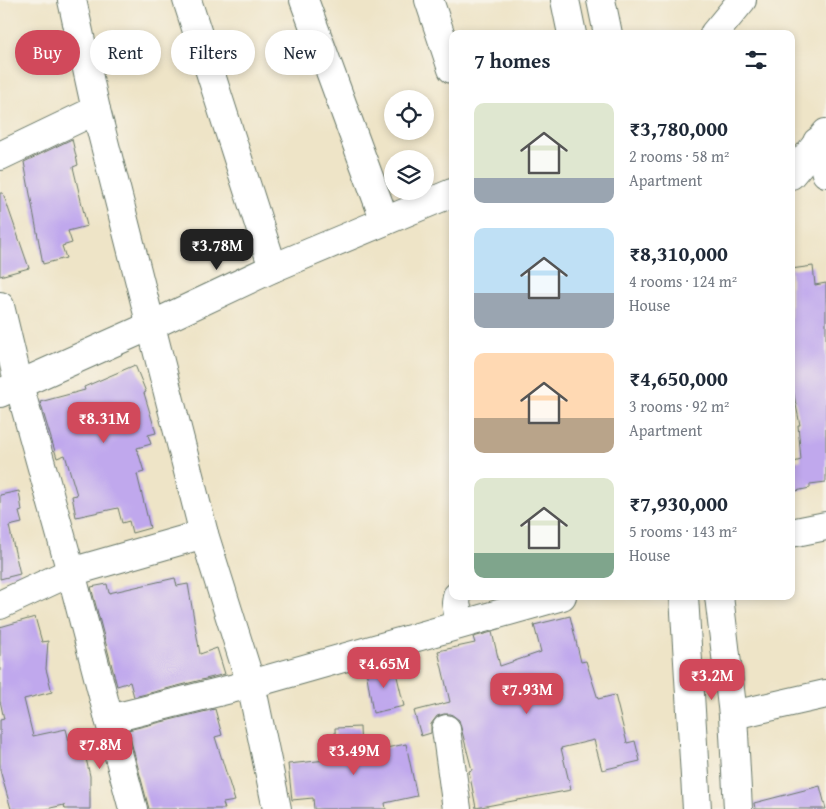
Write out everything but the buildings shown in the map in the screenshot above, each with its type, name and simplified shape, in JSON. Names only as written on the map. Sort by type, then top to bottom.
[{"type":"street","points":[[72,0],[96,110],[204,534],[251,684],[277,809]]},
{"type":"street","points":[[187,0],[273,268]]},
{"type":"street","points":[[304,0],[385,221]]},
{"type":"street","points":[[429,0],[449,60]]},
{"type":"street","points":[[564,0],[571,30]]},
{"type":"street","points":[[601,0],[607,30]]},
{"type":"street","points":[[717,30],[742,0]]},
{"type":"street","points":[[0,156],[96,110]]},
{"type":"street","points":[[822,138],[826,173]]},
{"type":"street","points":[[795,170],[822,138]]},
{"type":"street","points":[[9,389],[273,268],[449,193]]},
{"type":"street","points":[[0,306],[9,389],[71,572],[133,809]]},
{"type":"street","points":[[795,532],[826,526]]},
{"type":"street","points":[[0,605],[71,572],[204,534]]},
{"type":"street","points":[[456,600],[460,624]]},
{"type":"street","points":[[109,719],[251,684],[547,600]]},
{"type":"street","points":[[684,600],[697,809]]},
{"type":"street","points":[[719,600],[733,715],[738,809]]},
{"type":"street","points":[[733,715],[826,694]]},
{"type":"street","points":[[446,729],[457,809]]}]
